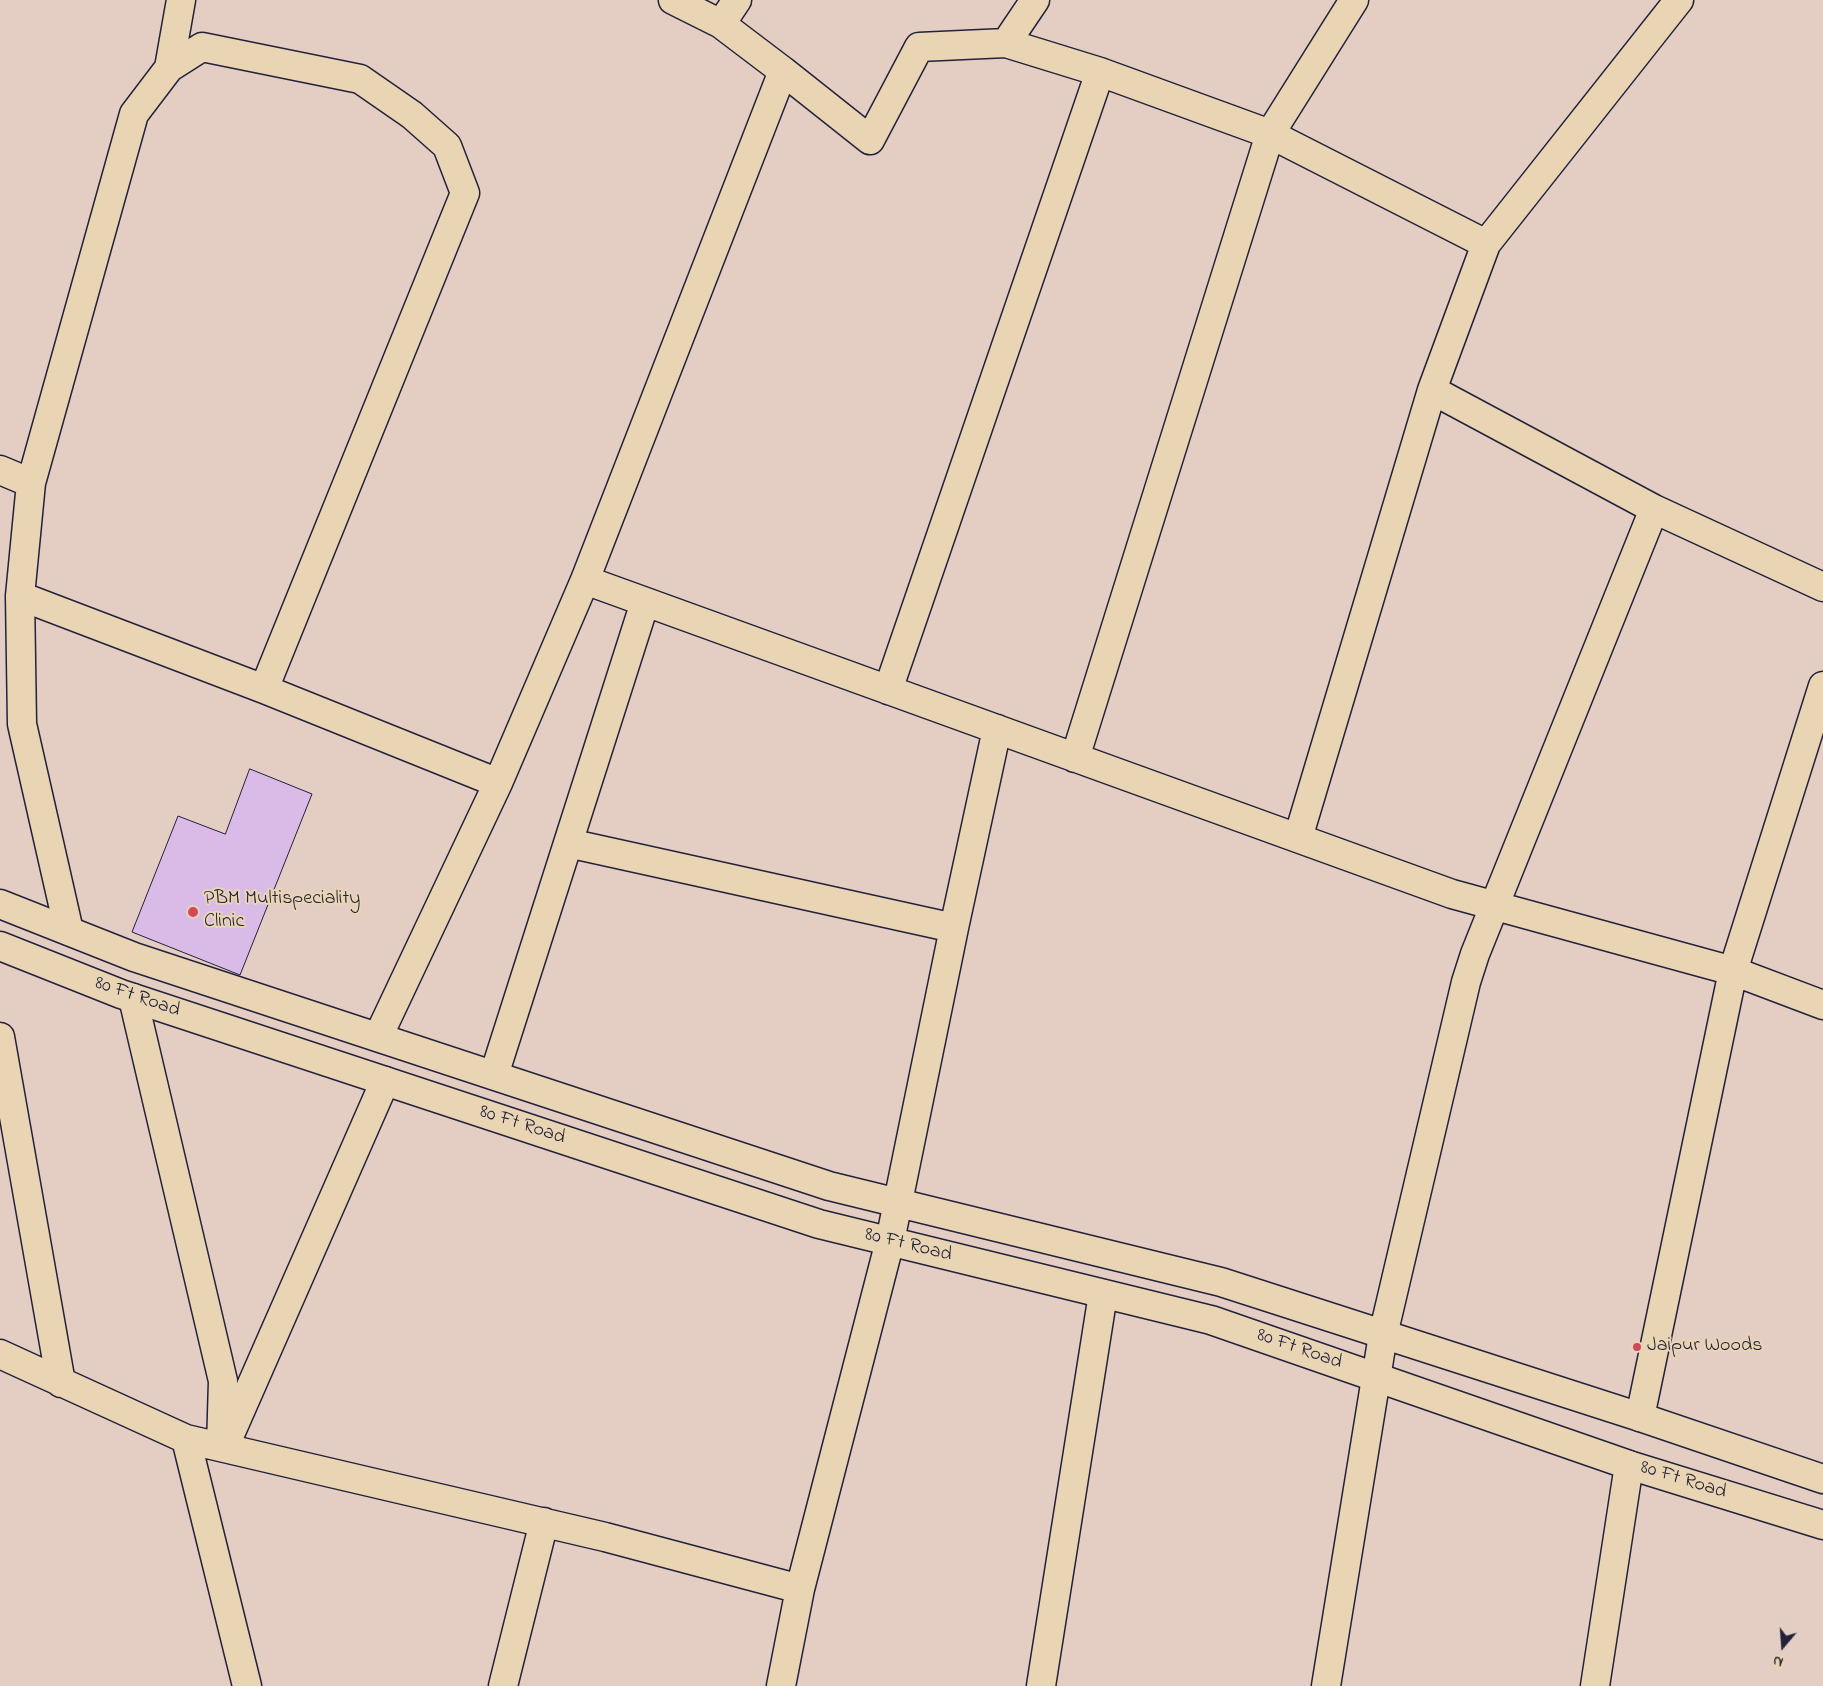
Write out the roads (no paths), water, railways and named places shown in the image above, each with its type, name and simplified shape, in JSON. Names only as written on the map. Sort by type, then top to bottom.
[{"type":"street","points":[[169,68],[181,0]]},
{"type":"street","points":[[673,0],[720,24],[870,140],[918,47],[1006,43],[1100,72],[1270,134],[1486,244]]},
{"type":"street","points":[[720,24],[736,0]]},
{"type":"street","points":[[1006,43],[1035,0]]},
{"type":"street","points":[[1075,758],[1270,134],[1354,0]]},
{"type":"street","points":[[1298,838],[1432,390],[1486,244],[1679,0]]},
{"type":"street","points":[[69,931],[22,724],[20,596],[31,483],[134,114],[169,68],[202,47],[360,79],[412,115],[447,146],[465,193],[264,689]]},
{"type":"street","points":[[378,1037],[498,783],[585,580],[783,71]]},
{"type":"street","points":[[888,690],[1100,72]]},
{"type":"street","points":[[1432,390],[1654,509],[1823,586]]},
{"type":"street","points":[[0,470],[31,483]]},
{"type":"street","points":[[1326,1686],[1383,1335],[1466,982],[1475,954],[1496,906],[1654,509]]},
{"type":"street","points":[[585,580],[1452,894],[1733,971],[1823,1004]]},
{"type":"street","points":[[20,596],[264,689],[498,783]]},
{"type":"street","points":[[494,1076],[645,602]]},
{"type":"street","points":[[1640,1417],[1733,971],[1823,686]]},
{"type":"street","points":[[781,1686],[800,1589],[890,1241],[997,729]]},
{"type":"street","points":[[568,843],[954,928]]},
{"type":"street","name":"80 Ft Road","points":[[0,904],[134,957],[829,1186],[1221,1282],[1640,1417],[1823,1479]]},
{"type":"street","name":"80 Ft Road","points":[[0,946],[133,998],[819,1224],[1211,1320],[1630,1465],[1823,1524]]},
{"type":"street","points":[[133,998],[223,1381],[222,1448]]},
{"type":"street","points":[[0,1037],[61,1383]]},
{"type":"street","points":[[222,1448],[385,1081]]},
{"type":"street","points":[[1041,1686],[1103,1294]]},
{"type":"street","points":[[0,1354],[186,1439],[544,1522],[800,1589]]},
{"type":"street","points":[[186,1439],[247,1686]]},
{"type":"street","points":[[1595,1686],[1630,1465]]},
{"type":"street","points":[[503,1686],[544,1522]]},
{"type":"place","name":"PBM Multispeciality Clinic","points":[[193,912]]},
{"type":"place","name":"Jaipur Woods","points":[[1637,1347]]}]
